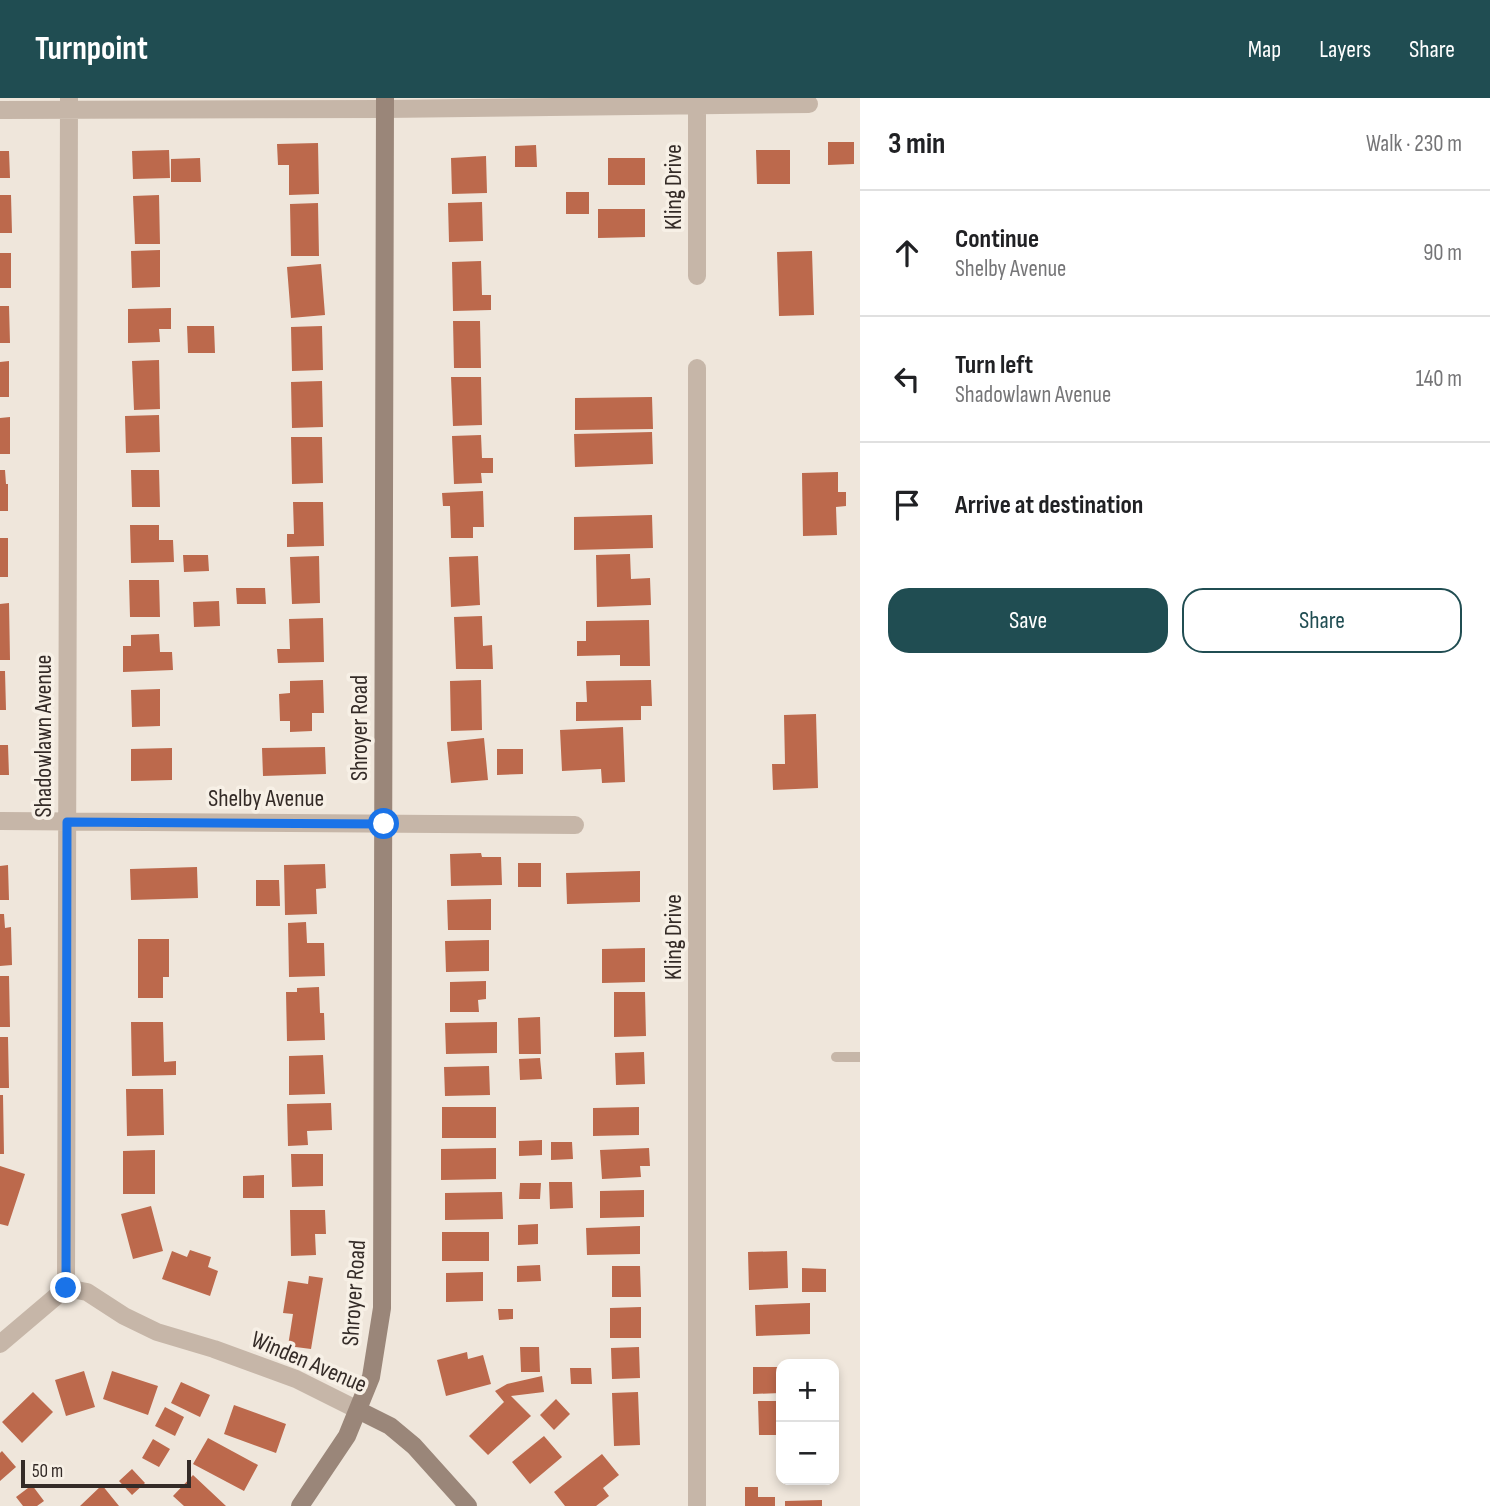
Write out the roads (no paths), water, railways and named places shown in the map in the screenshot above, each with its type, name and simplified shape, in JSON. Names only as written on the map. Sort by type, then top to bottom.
[{"type":"main road","name":"Shroyer Road","points":[[300,1506],[347,1436],[358,1410],[371,1377],[382,1308],[385,104]]},
{"type":"main road","name":"Winden Avenue","points":[[358,1410],[390,1426],[414,1446],[468,1506]]},
{"type":"street","name":"Kling Drive","points":[[697,102],[697,276]]},
{"type":"street","points":[[0,110],[69,104],[809,104]]},
{"type":"street","name":"Shadowlawn Avenue","points":[[66,1288],[69,104]]},
{"type":"street","name":"Kling Drive","points":[[697,368],[697,1506]]},
{"type":"street","name":"Shelby Avenue","points":[[0,821],[575,825]]},
{"type":"street","points":[[0,1344],[66,1288]]},
{"type":"street","name":"Winden Avenue","points":[[66,1288],[87,1292],[124,1316],[158,1332],[296,1379],[358,1410]]},
{"type":"lane","points":[[836,1057],[860,1057]]}]
